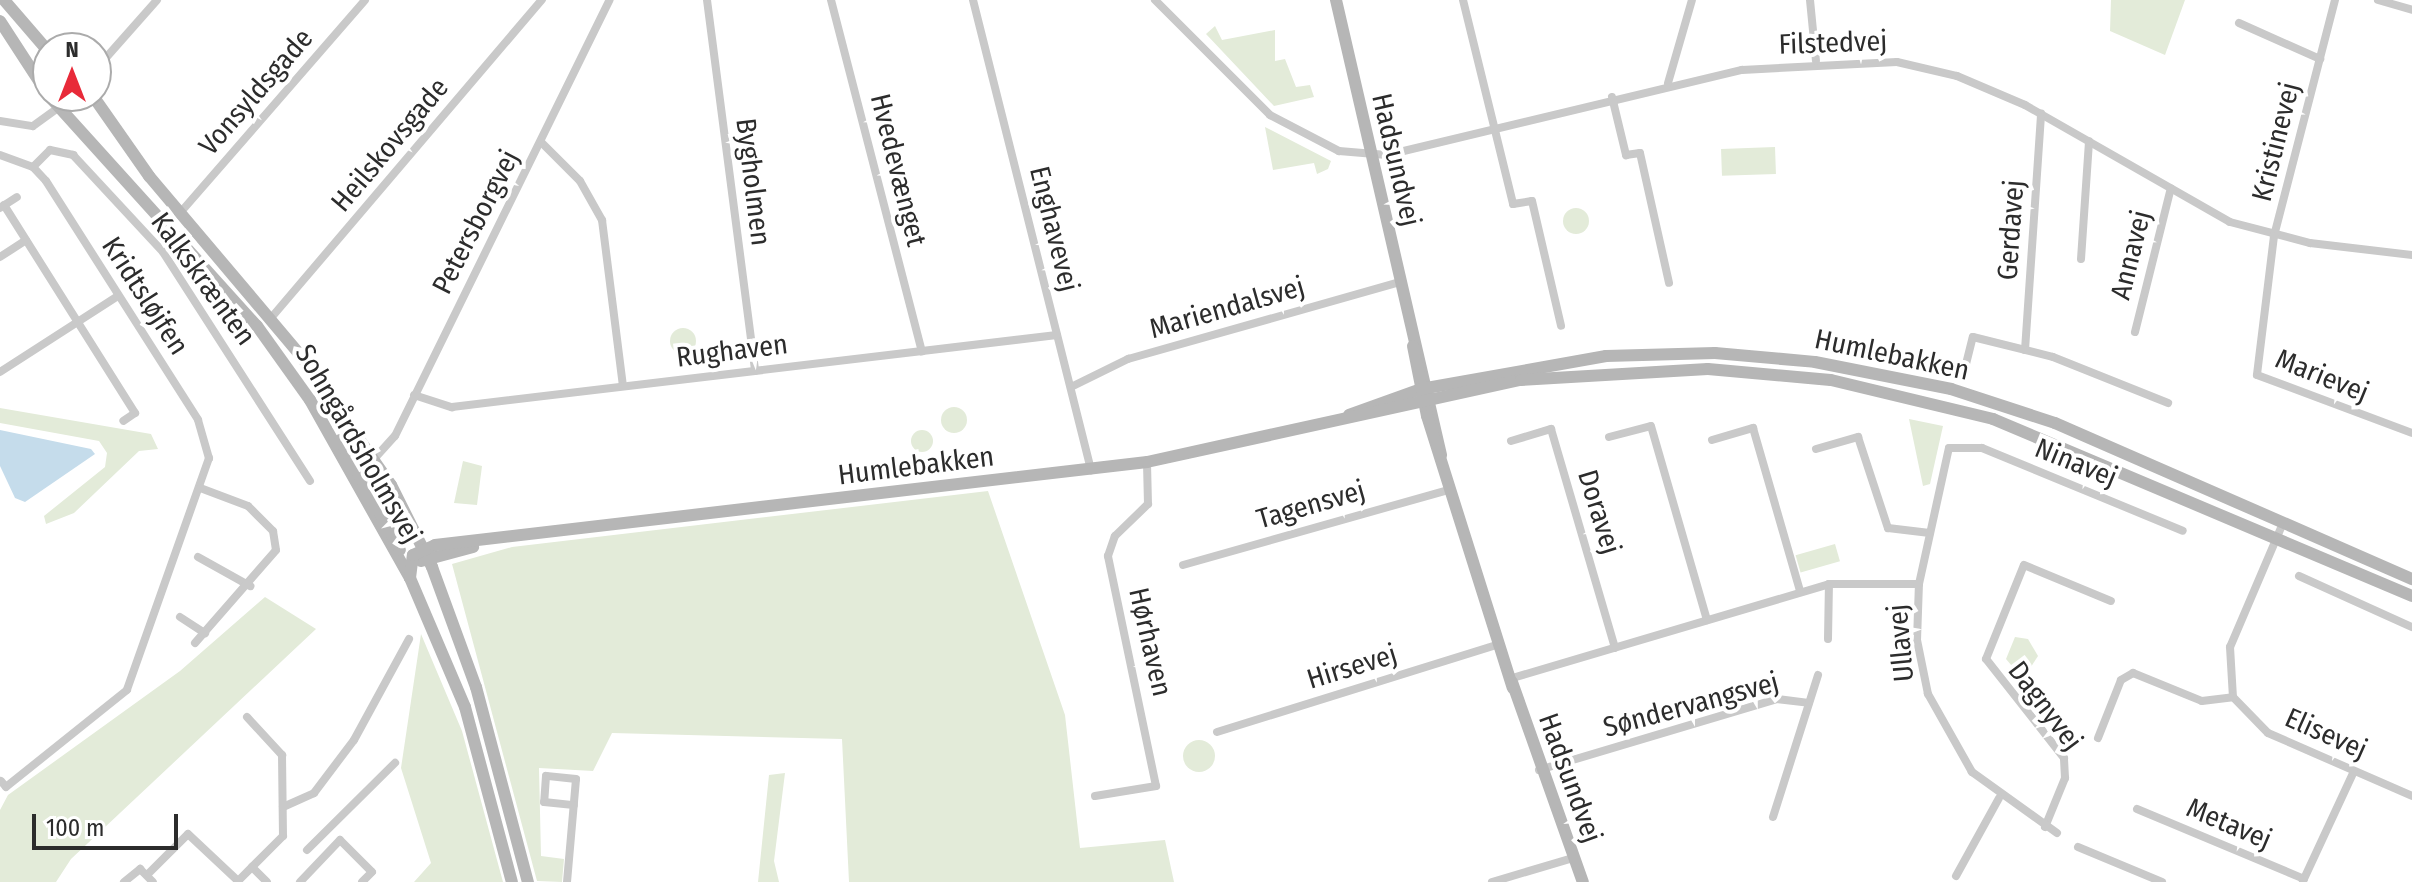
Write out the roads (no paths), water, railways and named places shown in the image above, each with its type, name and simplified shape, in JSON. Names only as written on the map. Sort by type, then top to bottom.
[{"type":"street","points":[[4,0],[32,32]]},
{"type":"street","points":[[112,51],[157,0]]},
{"type":"street","name":"Vonsyldsgade","points":[[180,213],[365,0]]},
{"type":"street","name":"Heilskovsgade","points":[[271,318],[542,0]]},
{"type":"street","name":"Petersborgvej","points":[[374,459],[414,395],[610,0]]},
{"type":"street","name":"Bygholmen","points":[[707,0],[755,371]]},
{"type":"street","name":"Hvedevænget","points":[[831,0],[922,351]]},
{"type":"street","name":"Enghavevej","points":[[973,0],[1091,470]]},
{"type":"street","points":[[1155,0],[1291,132],[1370,155]]},
{"type":"street","name":"Hadsundvej","points":[[1336,0],[1441,455],[1539,770],[1583,882]]},
{"type":"street","points":[[1463,0],[1513,204],[1532,201],[1561,326]]},
{"type":"street","points":[[1668,83],[1692,0]]},
{"type":"street","points":[[1810,0],[1816,61]]},
{"type":"street","name":"Kristinevej","points":[[2274,236],[2335,0]]},
{"type":"street","points":[[2378,0],[2412,10]]},
{"type":"street","points":[[1,22],[32,61]]},
{"type":"street","name":"Sohngårdsholmsvej","points":[[1,22],[32,71]]},
{"type":"street","name":"Kristinevej","points":[[2239,23],[2320,59]]},
{"type":"street","name":"Filstedvej","points":[[1370,155],[1493,128],[1668,83],[1816,61],[1925,67],[2041,114],[2230,222],[2274,236],[2412,255]]},
{"type":"street","points":[[1612,97],[1626,155],[1640,153],[1669,283]]},
{"type":"street","points":[[0,121],[33,126],[50,112]]},
{"type":"street","name":"Sohngårdsholmsvej","points":[[76,112],[288,367],[410,578],[465,707],[512,882]]},
{"type":"street","points":[[97,112],[128,146]]},
{"type":"street","name":"Sohngårdsholmsvej","points":[[104,112],[180,213],[271,318],[374,459],[426,554],[497,753],[528,882]]},
{"type":"street","name":"Gerdavej","points":[[2025,350],[2041,114]]},
{"type":"street","points":[[2081,259],[2089,141]]},
{"type":"street","points":[[541,142],[580,181],[602,220],[623,386]]},
{"type":"street","name":"Kalkskrænten","points":[[33,167],[50,150],[73,155],[163,252],[310,481]]},
{"type":"street","points":[[0,155],[33,167]]},
{"type":"street","name":"Kridtsløjfen","points":[[1,781],[6,787],[119,702],[209,458],[205,435],[33,167]]},
{"type":"street","name":"Annavej","points":[[2135,332],[2171,188]]},
{"type":"street","points":[[17,197],[2,206],[135,413],[123,421]]},
{"type":"street","name":"Marievej","points":[[2274,236],[2257,375],[2412,433]]},
{"type":"street","points":[[0,257],[26,240]]},
{"type":"street","name":"Mariendalsvej","points":[[1071,387],[1128,359],[1400,282]]},
{"type":"street","points":[[0,372],[118,296]]},
{"type":"street","name":"Rughaven","points":[[414,395],[452,407],[1057,335]]},
{"type":"street","points":[[1965,368],[1973,337],[2025,350],[2168,403]]},
{"type":"street","name":"Humlebakken","points":[[426,554],[498,539],[1147,462],[1336,421],[1427,394],[1548,364],[1674,353],[1871,371],[2055,423],[2412,579]]},
{"type":"street","points":[[288,367],[348,451],[410,561],[410,578]]},
{"type":"street","name":"Humlebakken","points":[[1427,394],[1521,380],[1643,370],[1831,380],[1993,419],[2412,596]]},
{"type":"street","name":"Doravej","points":[[1609,437],[1651,426],[1707,620]]},
{"type":"street","points":[[1712,440],[1753,428],[1800,591]]},
{"type":"street","name":"Doravej","points":[[1511,441],[1551,429],[1615,648]]},
{"type":"street","points":[[1816,449],[1858,437],[1888,528],[1930,533]]},
{"type":"street","name":"Ninavej","points":[[1951,444],[1982,448],[2183,531]]},
{"type":"street","name":"Ullavej","points":[[1951,444],[1919,584],[1917,640],[1928,694],[1952,744],[1999,798],[2057,833]]},
{"type":"street","name":"Hørhaven","points":[[1095,796],[1156,786],[1108,556],[1115,536],[1148,504],[1147,462]]},
{"type":"street","points":[[195,643],[250,586],[276,550],[273,531],[248,506],[200,488]]},
{"type":"street","name":"Tagensvej","points":[[1183,565],[1451,489]]},
{"type":"street","points":[[2098,738],[2121,680],[2133,673],[2202,701],[2233,697],[2230,647],[2283,523]]},
{"type":"street","points":[[410,561],[426,554]]},
{"type":"street","points":[[198,557],[250,586]]},
{"type":"street","name":"Dagnyvej","points":[[2045,827],[2065,778],[2064,758],[1986,659],[2024,565],[2111,601]]},
{"type":"street","points":[[2299,576],[2412,627]]},
{"type":"street","points":[[1828,639],[1829,584]]},
{"type":"street","points":[[1511,682],[1829,584],[1919,584]]},
{"type":"street","points":[[180,617],[205,633]]},
{"type":"street","points":[[283,807],[314,793],[354,740],[409,639]]},
{"type":"street","name":"Hirsevej","points":[[1217,732],[1498,642]]},
{"type":"street","name":"Søndervangsvej","points":[[1773,817],[1818,675]]},
{"type":"street","name":"Elisevej","points":[[2233,697],[2268,733],[2412,796]]},
{"type":"street","name":"Søndervangsvej","points":[[1539,770],[1777,699],[1809,703]]},
{"type":"street","points":[[124,882],[135,869],[151,878],[188,834],[238,881],[283,836],[282,755],[247,717]]},
{"type":"street","points":[[307,850],[395,763]]},
{"type":"street","name":"Metavej","points":[[2137,809],[2303,881],[2354,771]]},
{"type":"street","points":[[567,882],[574,805],[576,779],[546,776],[544,802],[574,805]]},
{"type":"street","points":[[1956,876],[1999,798]]},
{"type":"street","points":[[327,829],[372,872],[362,882]]},
{"type":"street","points":[[300,882],[340,840]]},
{"type":"street","points":[[2078,847],[2162,882]]},
{"type":"street","points":[[1492,882],[1573,858]]},
{"type":"street","points":[[252,867],[267,882]]},
{"type":"water","points":[[0,430],[91,449],[95,454],[25,502],[15,498],[0,466]]}]
